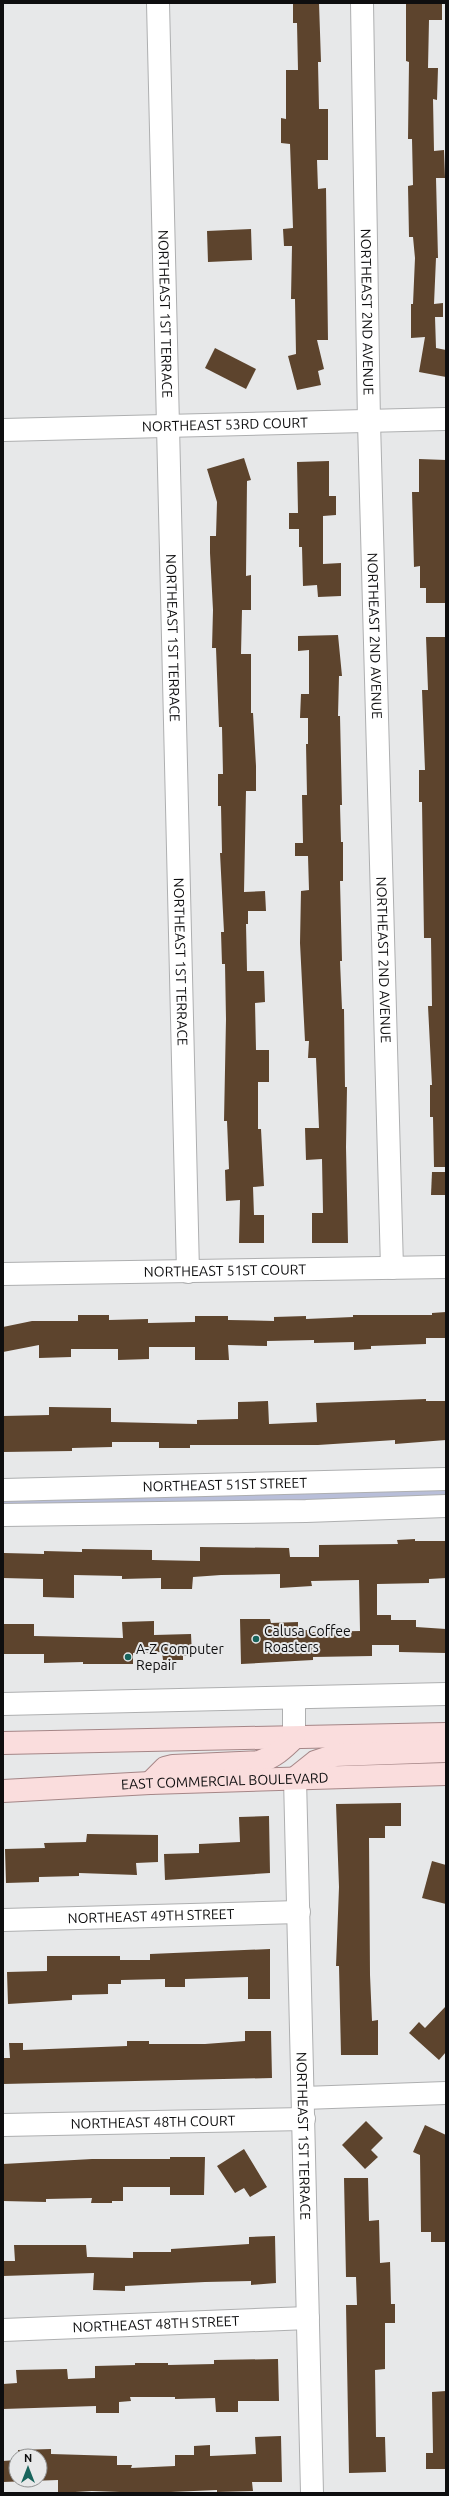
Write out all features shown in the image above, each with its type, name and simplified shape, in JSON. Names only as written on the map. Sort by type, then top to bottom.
[{"type":"main road","points":[[3,1744],[446,1734]]},
{"type":"main road","points":[[150,1783],[165,1768],[173,1766],[259,1762],[280,1752],[294,1738]]},
{"type":"main road","points":[[295,1778],[315,1762],[336,1755],[446,1751]]},
{"type":"main road","name":"EAST COMMERCIAL BOULEVARD","points":[[3,1791],[150,1783],[446,1774]]},
{"type":"street","name":"NORTHEAST 1ST TERRACE","points":[[158,3],[188,1272]]},
{"type":"street","name":"NORTHEAST 2ND AVENUE","points":[[362,3],[369,422],[392,1268]]},
{"type":"street","name":"NORTHEAST 53RD COURT","points":[[3,430],[446,420]]},
{"type":"street","name":"NORTHEAST 51ST COURT","points":[[3,1274],[446,1267]]},
{"type":"street","name":"NORTHEAST 51ST STREET","points":[[3,1490],[446,1479]]},
{"type":"street","points":[[305,1482],[306,1511]]},
{"type":"street","name":"NORTHEAST 51ST STREET","points":[[3,1515],[306,1511],[446,1506]]},
{"type":"street","points":[[3,1704],[446,1694]]},
{"type":"street","points":[[294,1698],[294,1738]]},
{"type":"street","name":"NORTHEAST 1ST TERRACE","points":[[295,1778],[312,2493]]},
{"type":"street","name":"NORTHEAST 49TH STREET","points":[[3,1920],[299,1912]]},
{"type":"street","name":"NORTHEAST 48TH COURT","points":[[3,2125],[304,2108],[446,2093]]},
{"type":"street","name":"NORTHEAST 48TH STREET","points":[[3,2330],[308,2318]]},
{"type":"shaded area","points":[[446,1483],[446,1499],[3,1509],[3,1495]]},
{"type":"building","points":[[293,3],[319,3],[321,62],[318,62],[319,109],[328,109],[328,160],[317,160],[318,189],[326,188],[328,340],[317,340],[324,369],[318,371],[321,385],[297,390],[288,356],[296,354],[295,299],[291,299],[292,246],[284,246],[283,229],[293,228],[290,144],[281,143],[281,118],[286,119],[286,70],[298,70],[297,23],[293,23]]},
{"type":"building","points":[[406,3],[442,3],[442,20],[429,20],[428,68],[438,68],[437,100],[433,99],[434,151],[444,150],[445,178],[436,178],[438,258],[436,258],[434,304],[443,303],[443,317],[435,317],[436,348],[446,350],[446,377],[419,372],[425,337],[411,338],[411,304],[413,304],[415,258],[413,237],[409,237],[408,186],[413,185],[412,139],[408,139],[409,62],[406,61]]},
{"type":"building","points":[[251,229],[252,260],[208,262],[207,231]]},
{"type":"building","points":[[215,348],[256,369],[246,389],[205,368]]},
{"type":"building","points":[[244,458],[251,480],[247,481],[246,576],[251,575],[251,610],[242,610],[241,654],[251,654],[251,713],[253,713],[256,791],[246,791],[244,892],[265,891],[266,911],[248,911],[248,924],[246,924],[247,971],[264,971],[265,1002],[255,1003],[256,1050],[269,1050],[269,1082],[258,1082],[258,1129],[261,1129],[264,1186],[253,1187],[254,1215],[264,1215],[264,1243],[239,1243],[240,1200],[226,1201],[225,1170],[229,1169],[227,1121],[224,1121],[226,1019],[225,964],[222,964],[221,932],[224,932],[220,853],[222,853],[221,806],[218,806],[218,774],[223,774],[222,727],[219,727],[216,648],[212,648],[213,610],[210,553],[210,536],[216,536],[217,502],[207,469]]},
{"type":"building","points":[[419,459],[446,460],[446,603],[426,603],[426,588],[420,588],[420,566],[414,567],[412,492],[419,492]]},
{"type":"building","points":[[329,461],[329,496],[336,496],[336,515],[323,516],[323,564],[341,563],[341,596],[318,597],[317,585],[303,586],[302,547],[299,547],[299,529],[289,529],[289,513],[298,513],[297,462]]},
{"type":"building","points":[[338,635],[342,676],[339,676],[338,716],[340,716],[342,805],[340,805],[341,842],[343,842],[343,881],[340,881],[342,961],[340,961],[342,1009],[344,1009],[345,1087],[347,1087],[346,1147],[348,1243],[312,1243],[312,1213],[323,1213],[322,1159],[306,1160],[305,1128],[319,1128],[316,1058],[308,1058],[309,1041],[305,1041],[300,943],[301,891],[309,890],[308,856],[295,856],[295,843],[303,843],[302,795],[307,795],[306,744],[308,744],[308,718],[300,718],[301,694],[309,694],[309,650],[298,651],[298,636]]},
{"type":"building","points":[[426,637],[446,637],[446,1167],[434,1167],[433,1117],[430,1117],[430,1085],[432,1085],[428,1006],[432,1006],[431,938],[424,938],[422,802],[419,802],[419,770],[425,770],[422,690],[428,690]]},
{"type":"building","points":[[432,1172],[446,1172],[446,1195],[431,1195]]},
{"type":"building","points":[[446,1312],[446,1338],[426,1338],[426,1344],[371,1346],[371,1349],[354,1350],[354,1342],[314,1343],[314,1340],[267,1341],[267,1346],[228,1345],[229,1360],[195,1360],[195,1347],[149,1347],[149,1359],[118,1360],[118,1349],[71,1349],[71,1357],[39,1358],[39,1345],[3,1352],[3,1327],[32,1321],[78,1321],[78,1315],[109,1315],[109,1320],[148,1319],[148,1323],[195,1322],[195,1316],[228,1316],[228,1320],[274,1321],[274,1317],[306,1316],[306,1319],[353,1317],[353,1315],[432,1315],[432,1313]]},
{"type":"building","points":[[426,1399],[426,1401],[446,1401],[446,1440],[395,1444],[395,1440],[318,1445],[190,1445],[190,1448],[159,1448],[159,1442],[112,1442],[112,1447],[72,1448],[72,1451],[3,1452],[3,1416],[49,1415],[49,1407],[111,1408],[111,1422],[197,1424],[197,1420],[238,1419],[238,1402],[268,1401],[269,1424],[317,1422],[316,1403]]},
{"type":"building","points":[[415,1539],[415,1541],[446,1541],[446,1578],[429,1579],[429,1583],[377,1584],[377,1615],[391,1615],[391,1620],[416,1620],[416,1627],[446,1629],[446,1653],[399,1652],[399,1645],[372,1645],[372,1656],[313,1657],[313,1660],[241,1664],[240,1619],[270,1619],[271,1623],[298,1622],[298,1630],[312,1630],[312,1632],[360,1631],[359,1580],[311,1581],[312,1586],[280,1588],[280,1574],[221,1575],[193,1577],[192,1589],[161,1589],[161,1578],[122,1579],[122,1576],[74,1575],[74,1598],[43,1597],[43,1579],[3,1578],[4,1553],[44,1554],[44,1551],[82,1552],[82,1549],[152,1550],[152,1560],[200,1561],[200,1547],[289,1548],[290,1557],[319,1557],[319,1545],[398,1544],[397,1540]]},
{"type":"building","points":[[154,1621],[154,1635],[191,1634],[192,1655],[183,1656],[183,1660],[163,1660],[162,1652],[133,1653],[133,1664],[83,1664],[83,1662],[44,1663],[44,1654],[4,1654],[4,1624],[34,1624],[34,1636],[123,1638],[122,1622]]},
{"type":"building","points":[[401,1803],[401,1826],[385,1826],[385,1838],[369,1838],[370,1975],[372,2021],[378,2020],[378,2055],[341,2055],[339,1966],[336,1966],[339,1887],[336,1804]]},
{"type":"building","points":[[269,1816],[270,1873],[165,1880],[164,1854],[199,1853],[199,1844],[240,1842],[239,1817]]},
{"type":"building","points":[[87,1834],[158,1835],[158,1862],[136,1863],[137,1875],[79,1873],[79,1876],[39,1877],[39,1882],[6,1883],[5,1849],[45,1848],[44,1843],[86,1842]]},
{"type":"building","points":[[432,1861],[446,1865],[446,1904],[422,1898]]},
{"type":"building","points":[[270,1949],[270,1999],[248,1999],[248,1977],[185,1979],[185,1987],[165,1987],[165,1979],[121,1980],[121,1984],[108,1984],[108,1994],[72,1995],[72,2000],[8,2004],[7,1972],[47,1971],[47,1956],[120,1956],[120,1960],[150,1960],[150,1954]]},
{"type":"building","points":[[446,2006],[446,2052],[439,2060],[409,2033],[419,2022],[425,2028]]},
{"type":"building","points":[[245,2031],[271,2031],[272,2078],[3,2084],[3,2058],[10,2058],[9,2043],[23,2043],[23,2050],[127,2046],[127,2041],[149,2041],[149,2044],[205,2044],[245,2041]]},
{"type":"building","points":[[366,2121],[383,2138],[371,2150],[378,2157],[365,2169],[342,2145]]},
{"type":"building","points":[[425,2125],[446,2135],[446,2242],[431,2242],[431,2232],[421,2232],[420,2155],[413,2152]]},
{"type":"building","points":[[244,2149],[267,2187],[250,2197],[244,2188],[235,2193],[217,2166]]},
{"type":"building","points":[[170,2157],[205,2157],[204,2195],[170,2195],[170,2187],[123,2187],[123,2201],[112,2201],[112,2203],[91,2203],[92,2198],[46,2199],[46,2202],[3,2201],[3,2164],[92,2159],[170,2159]]},
{"type":"building","points":[[344,2178],[368,2178],[369,2221],[379,2220],[380,2263],[390,2262],[391,2304],[395,2304],[395,2323],[385,2323],[385,2369],[375,2370],[376,2437],[385,2437],[386,2472],[349,2473],[346,2305],[357,2305],[356,2277],[346,2277]]},
{"type":"building","points":[[275,2236],[276,2283],[251,2285],[251,2281],[125,2286],[125,2291],[93,2290],[94,2273],[3,2276],[3,2261],[15,2261],[14,2245],[86,2245],[87,2257],[133,2258],[133,2252],[171,2252],[171,2249],[249,2244],[249,2237]]},
{"type":"building","points":[[278,2359],[279,2401],[238,2401],[238,2412],[216,2412],[215,2398],[175,2399],[175,2397],[130,2397],[131,2401],[119,2402],[119,2413],[96,2413],[96,2406],[3,2409],[3,2384],[17,2383],[16,2370],[67,2369],[68,2379],[95,2378],[95,2366],[135,2365],[135,2363],[168,2363],[168,2365],[214,2364],[214,2360]]},
{"type":"building","points":[[446,2391],[446,2469],[426,2469],[426,2453],[433,2453],[432,2392]]},
{"type":"building","points":[[281,2436],[282,2482],[252,2482],[253,2491],[217,2492],[217,2490],[148,2493],[92,2491],[58,2493],[58,2480],[48,2480],[48,2449],[51,2449],[51,2454],[117,2456],[117,2465],[132,2465],[131,2468],[175,2466],[175,2455],[194,2455],[194,2446],[210,2445],[210,2456],[256,2454],[255,2437]]},
{"type":"building","points":[[3,2461],[8,2461],[8,2482],[3,2482]]},
{"type":"place","name":"Calusa Coffee Roasters","points":[[256,1639]]},
{"type":"place","name":"A-Z Computer Repair","points":[[128,1657]]}]
